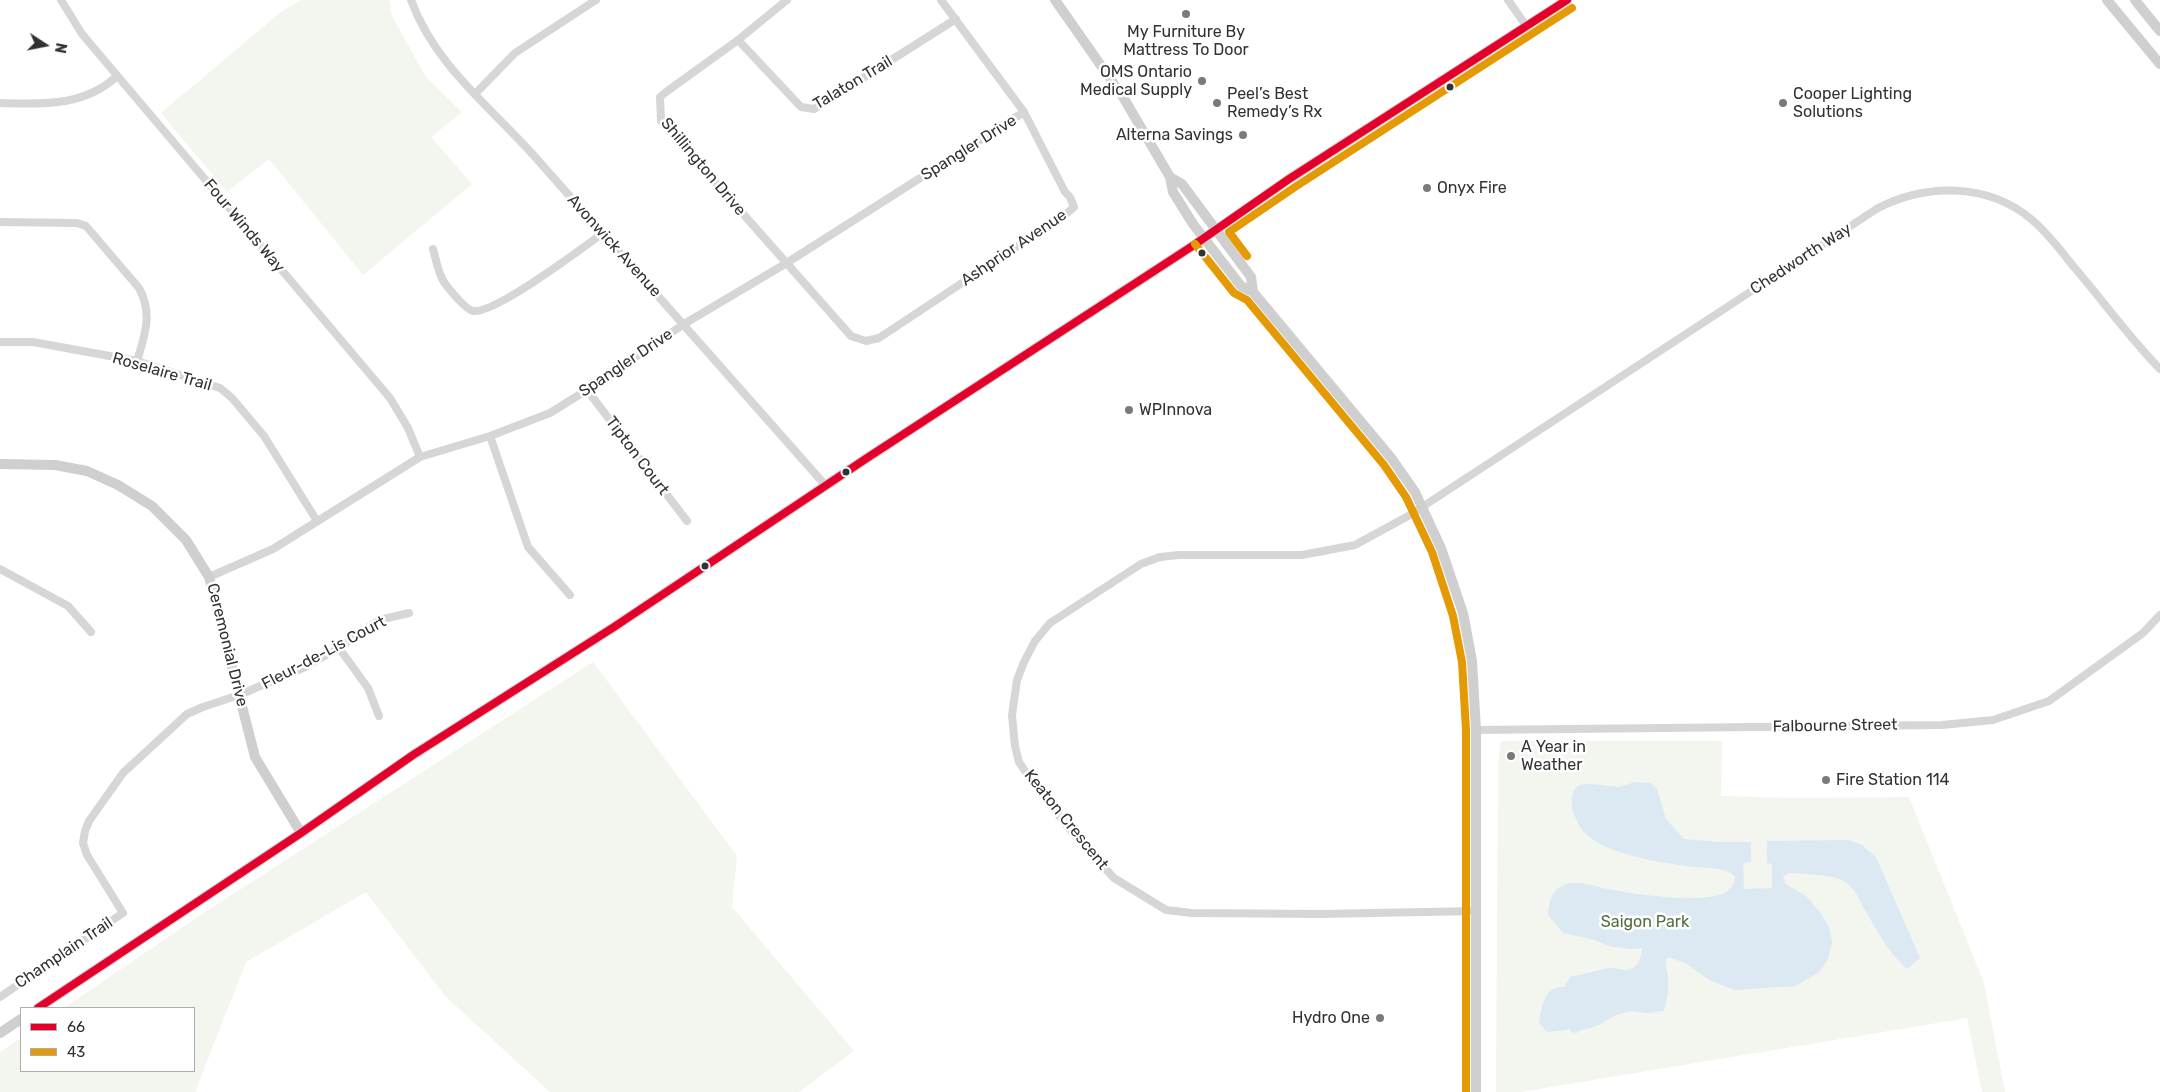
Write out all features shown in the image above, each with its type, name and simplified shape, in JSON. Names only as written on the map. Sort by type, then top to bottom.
[{"type":"street","name":"Four Winds Way","points":[[61,0],[82,34],[390,398],[408,428],[420,456]]},
{"type":"street","name":"Avonwick Avenue","points":[[411,0],[428,37],[449,66],[521,141],[826,486]]},
{"type":"street","points":[[474,94],[515,53],[596,0]]},
{"type":"street","name":"Shillington Drive","points":[[785,264],[661,121],[659,115],[660,97],[738,40],[787,0]]},
{"type":"street","name":"Ashprior Avenue","points":[[785,264],[851,336],[866,341],[879,338],[1074,207],[1024,112],[941,0]]},
{"type":"street","points":[[1055,0],[1123,97],[1170,177],[1173,192],[1203,238],[1241,286],[1253,292],[1392,459],[1423,507],[1449,569],[1463,613],[1472,661],[1476,730],[1476,1092]]},
{"type":"street","points":[[1508,0],[1527,27]]},
{"type":"street","points":[[40,1007],[302,833],[413,755],[614,627],[1313,164],[1567,0]]},
{"type":"street","points":[[2107,0],[2160,64]]},
{"type":"street","points":[[2135,0],[2160,31]]},
{"type":"street","name":"Talaton Trail","points":[[738,40],[801,106],[814,109],[956,19]]},
{"type":"street","points":[[0,103],[53,104],[67,102],[93,93],[117,76]]},
{"type":"street","name":"Spangler Drive","points":[[209,577],[273,549],[420,456],[490,436],[550,413],[588,390],[684,324],[785,264],[1024,112]]},
{"type":"street","points":[[1170,177],[1182,184],[1214,230],[1251,277],[1253,292]]},
{"type":"street","name":"Chedworth Way","points":[[1423,507],[1878,208],[1903,197],[1922,192],[1942,190],[1970,192],[1998,200],[2023,213],[2048,236],[2160,368]]},
{"type":"street","points":[[0,222],[77,222],[86,226],[139,288],[145,298],[148,312],[147,326],[137,361]]},
{"type":"street","points":[[433,249],[443,281],[466,308],[472,311],[484,310],[513,295],[603,233]]},
{"type":"street","name":"Roselaire Trail","points":[[0,342],[33,342],[137,361],[220,388],[232,398],[264,436],[317,521]]},
{"type":"street","name":"Tipton Court","points":[[588,390],[687,521]]},
{"type":"street","points":[[490,436],[528,546],[570,595]]},
{"type":"street","name":"Ceremonial Drive","points":[[0,464],[55,464],[87,471],[118,485],[152,506],[186,540],[209,577],[255,758],[302,833]]},
{"type":"street","name":"Keaton Crescent","points":[[1423,507],[1355,545],[1302,555],[1179,555],[1160,558],[1142,564],[1050,623],[1035,641],[1017,680],[1012,715],[1015,746],[1019,762],[1027,774],[1071,831],[1114,878],[1166,910],[1192,913],[1322,914],[1477,911]]},
{"type":"street","points":[[0,569],[68,606],[91,632]]},
{"type":"street","name":"Fleur-de-Lis Court","points":[[239,695],[303,668],[338,648],[379,620],[409,613]]},
{"type":"street","name":"Falbourne Street","points":[[1476,730],[1942,725],[1993,720],[2049,701],[2143,633],[2160,616]]},
{"type":"street","points":[[338,648],[368,688],[379,716]]},
{"type":"street","name":"Champlain Trail","points":[[0,996],[124,913],[86,855],[85,831],[90,821],[123,774],[188,714],[239,695]]},
{"type":"street","points":[[0,1033],[20,1020]]},
{"type":"green space","points":[[301,0],[389,0],[392,16],[426,77],[462,112],[431,137],[472,184],[363,275],[269,159],[227,192],[161,113],[282,11]]},
{"type":"green space","points":[[593,662],[737,856],[732,907],[854,1051],[799,1092],[550,1092],[445,996],[366,892],[246,962],[195,1092],[0,1092],[0,1052],[20,1039],[20,1072],[195,1072],[195,1007],[65,1007],[199,916]]},
{"type":"green space","name":"Saigon Park","points":[[1501,741],[1722,741],[1721,796],[1793,798],[1909,797],[1984,983],[2005,1092],[1982,1092],[1967,1018],[1521,1092],[1496,1092],[1498,764]]},
{"type":"shaded area","points":[[1634,782],[1650,783],[1657,789],[1666,819],[1684,839],[1751,842],[1751,862],[1743,863],[1744,889],[1772,888],[1772,864],[1767,863],[1767,841],[1849,840],[1862,845],[1876,857],[1920,958],[1907,969],[1894,956],[1874,926],[1855,891],[1845,882],[1826,876],[1788,873],[1783,877],[1786,884],[1806,896],[1820,912],[1829,927],[1832,942],[1828,960],[1818,973],[1795,986],[1735,990],[1711,981],[1685,963],[1668,957],[1666,964],[1668,990],[1664,1011],[1647,1013],[1631,1011],[1616,1015],[1597,1026],[1577,1033],[1571,1032],[1569,1028],[1547,1032],[1539,1023],[1545,999],[1552,990],[1564,987],[1571,976],[1609,968],[1625,970],[1633,968],[1640,960],[1642,948],[1630,949],[1609,946],[1595,940],[1563,933],[1548,915],[1550,901],[1557,889],[1566,884],[1576,883],[1651,896],[1702,898],[1726,892],[1734,883],[1735,876],[1726,871],[1667,863],[1619,852],[1593,839],[1583,831],[1577,822],[1572,808],[1572,797],[1578,786],[1586,784],[1619,787]]},
{"type":"transit line","name":"66","points":[[40,1007],[301,833],[413,755],[614,627],[867,458],[1194,245],[1289,179],[1567,0]]},
{"type":"transit line","name":"43","points":[[1247,256],[1229,232],[1295,187],[1572,8]]},
{"type":"transit line","name":"43","points":[[1195,244],[1234,293],[1247,300],[1384,465],[1406,497],[1432,552],[1453,616],[1462,662],[1466,730],[1466,1092]]},
{"type":"place","name":"My Furniture By Mattress To Door","points":[[1186,14]]},
{"type":"place","name":"OMS Ontario Medical Supply","points":[[1202,81]]},
{"type":"place","name":"Peel’s Best Remedy’s Rx","points":[[1217,103]]},
{"type":"place","name":"Cooper Lighting Solutions","points":[[1783,103]]},
{"type":"place","name":"Alterna Savings","points":[[1243,135]]},
{"type":"place","name":"Onyx Fire","points":[[1427,188]]},
{"type":"place","name":"WPInnova","points":[[1129,410]]},
{"type":"place","name":"A Year in Weather","points":[[1511,756]]},
{"type":"place","name":"Fire Station 114","points":[[1826,780]]},
{"type":"place","name":"Hydro One","points":[[1380,1018]]}]
